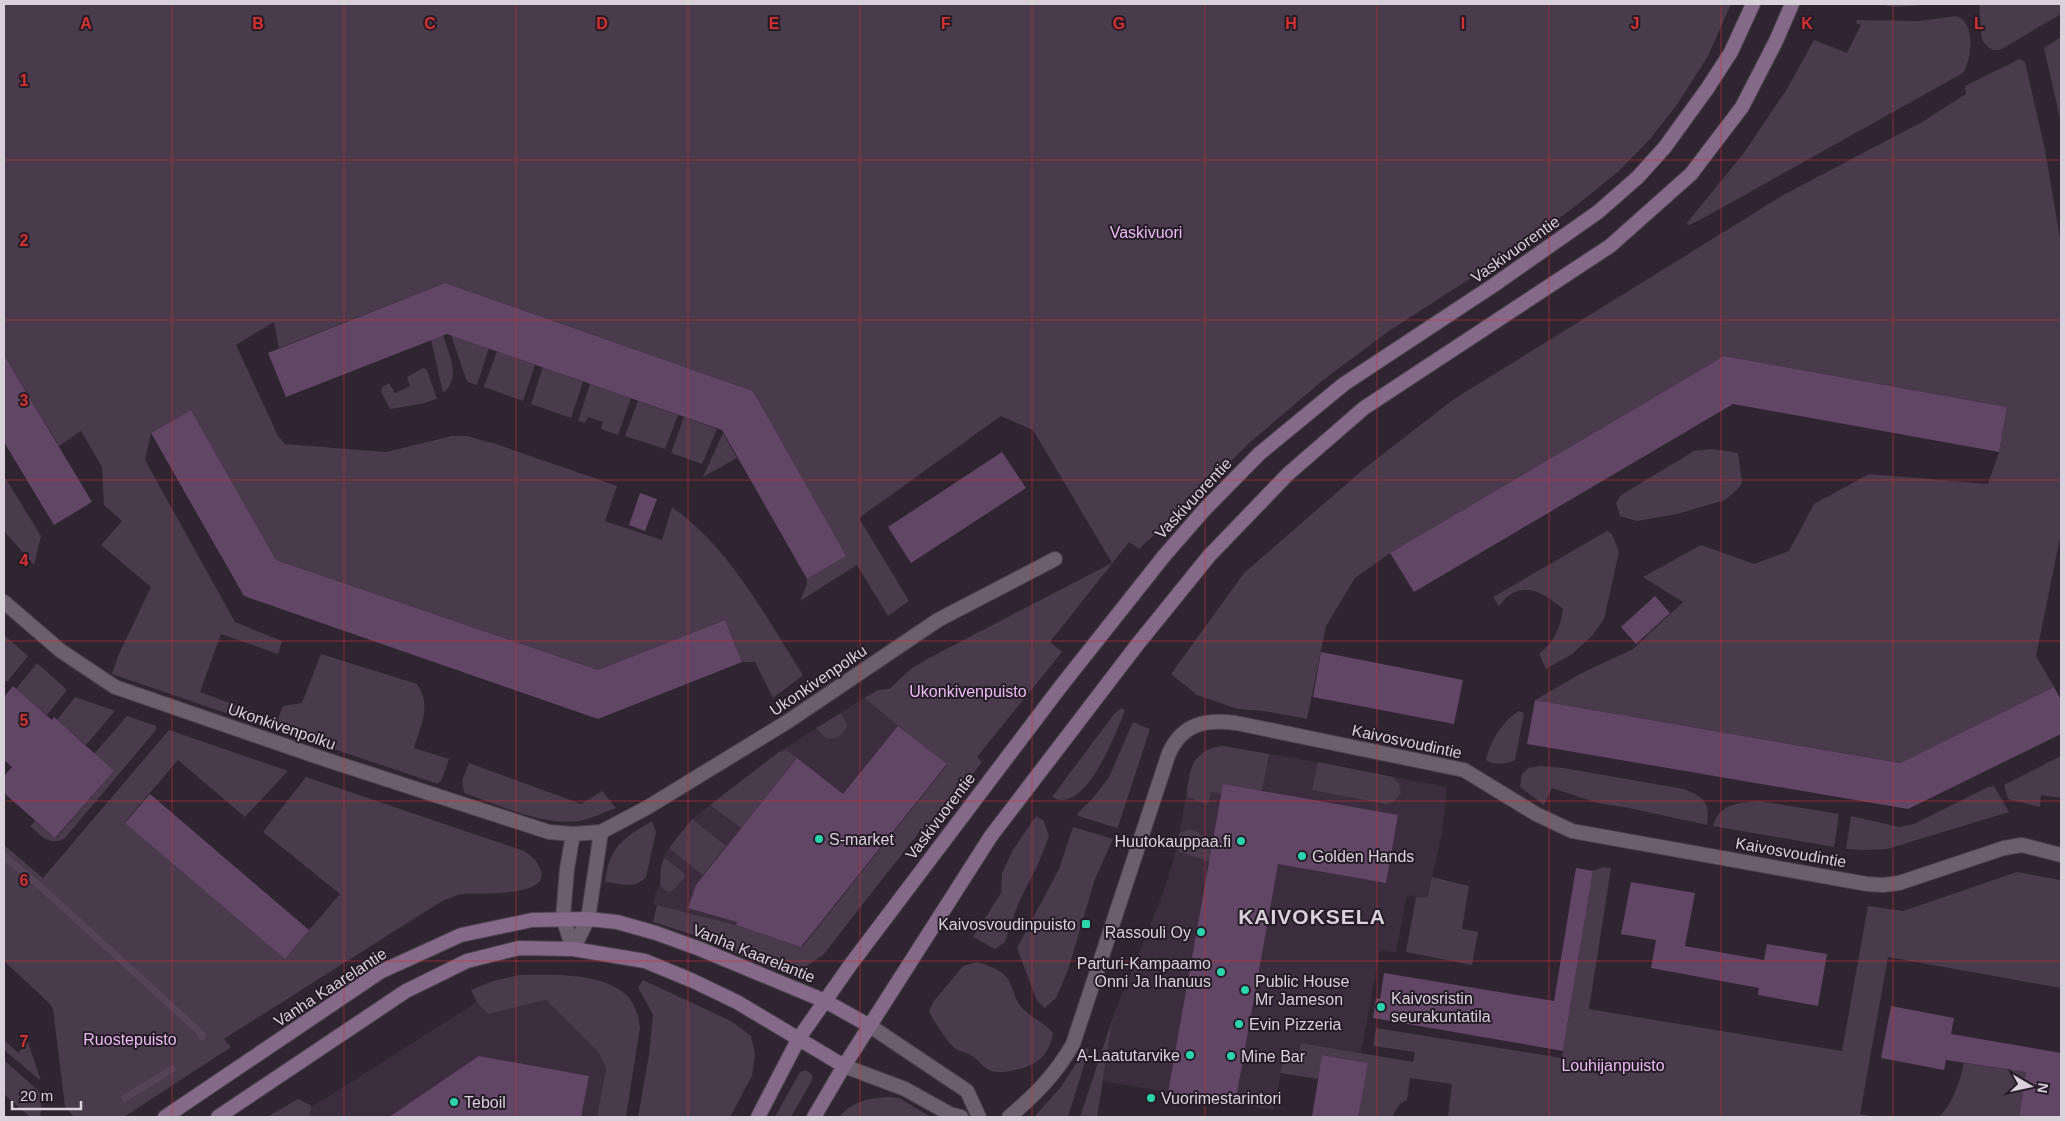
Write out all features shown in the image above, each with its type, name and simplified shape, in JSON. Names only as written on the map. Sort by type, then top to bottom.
[{"type":"main road","name":"Vaskivuorentie","points":[[758,1117],[799,1038],[851,964],[1061,686],[1164,556],[1205,509],[1259,454],[1344,384],[1494,285],[1598,212],[1638,177],[1665,147],[1708,89],[1731,52],[1753,4]]},
{"type":"main road","points":[[814,1117],[844,1066],[992,836],[1137,645],[1209,556],[1288,474],[1364,408],[1610,246],[1691,174],[1742,107],[1776,41],[1792,4]]},
{"type":"main road","name":"Vanha Kaarelantie","points":[[165,1117],[380,972],[461,935],[524,922],[563,918],[588,918],[616,922],[656,933],[700,949],[825,1001],[870,1026]]},
{"type":"main road","points":[[218,1117],[406,991],[439,973],[467,961],[519,948],[573,949],[645,961],[737,1002],[844,1066]]},
{"type":"street","name":"Ukonkivenpolku","points":[[4,602],[61,651],[115,687],[330,761],[549,832],[573,834],[601,832],[648,807],[788,722],[938,620],[1055,559]]},
{"type":"street","name":"Kaivosvoudintie","points":[[1009,1117],[1035,1095],[1050,1078],[1073,1044],[1169,752],[1175,740],[1183,732],[1202,723],[1223,721],[1236,723],[1464,770],[1536,814],[1572,831],[1867,884],[1899,883],[2004,848],[2022,845],[2061,855]]},
{"type":"street","points":[[573,949],[588,918],[601,832]]},
{"type":"street","points":[[573,834],[567,869],[563,918],[573,949]]},
{"type":"street","points":[[870,1026],[967,1091],[979,1117]]},
{"type":"street","points":[[844,1066],[905,1089],[950,1114],[961,1117]]},
{"type":"shaded area","points":[[864,698],[947,764],[801,947],[736,925],[653,904],[660,886],[661,866],[665,854],[692,819],[779,752]]},
{"type":"shaded area","points":[[1222,746],[1447,787],[1442,834],[1427,899],[1407,895],[1396,952],[1380,950],[1361,1053],[1301,1043],[1299,1052],[1285,1050],[1274,1110],[1103,1081],[1113,1017],[1163,893],[1177,848],[1187,788],[1194,761],[1210,748]]},
{"type":"shaded area","points":[[546,1000],[599,1053],[606,1068],[597,1117],[296,1117],[477,1002],[489,1014]]},
{"type":"green space","name":"Vaskivuori","points":[[4,4],[1731,4],[1708,56],[1676,106],[1650,139],[1619,171],[1530,240],[1389,331],[1322,381],[1247,445],[1204,489],[1139,549],[1129,542],[1050,642],[1062,652],[977,757],[982,762],[950,804],[920,831],[823,955],[798,970],[782,972],[759,964],[700,937],[653,922],[657,905],[736,925],[802,947],[947,765],[864,698],[878,690],[889,689],[911,669],[929,658],[1112,563],[1033,430],[1001,416],[859,518],[909,601],[888,616],[857,565],[800,601],[807,584],[807,579],[845,556],[753,391],[445,283],[279,348],[274,322],[236,345],[278,436],[285,444],[386,452],[452,436],[467,436],[499,445],[617,486],[605,521],[662,540],[672,507],[693,524],[729,563],[760,607],[803,675],[773,698],[755,662],[742,662],[725,620],[598,670],[276,560],[191,410],[151,433],[145,460],[235,622],[282,641],[278,654],[221,634],[200,692],[255,712],[252,722],[112,674],[118,656],[151,587],[101,545],[122,521],[104,505],[102,467],[81,431],[59,446],[4,355]]},
{"type":"green space","points":[[1878,4],[1940,4],[1894,7]]},
{"type":"green space","points":[[1979,4],[2061,4],[2061,14],[2000,50],[1993,50],[1982,40]]},
{"type":"green space","points":[[1956,16],[1967,25],[1970,41],[1969,59],[1963,73],[1698,221],[1689,225],[1686,224],[1743,154],[1787,89],[1814,40],[1847,53],[1861,25],[1856,23],[1857,20],[1920,21]]},
{"type":"green space","points":[[2061,37],[2061,123],[2044,48]]},
{"type":"green space","points":[[2020,59],[2025,62],[2045,150],[2061,244],[2061,533],[2036,656],[2054,687],[1900,763],[1535,700],[1580,674],[1633,649],[1683,602],[1643,577],[1701,545],[1754,564],[1789,551],[1814,504],[1869,474],[1988,484],[1999,452],[2007,407],[1724,356],[1390,553],[1355,578],[1326,626],[1307,719],[1264,711],[1238,709],[1197,695],[1171,674],[1244,573],[1365,468],[1454,399],[1785,194],[1922,122],[1966,94],[1965,86]]},
{"type":"green space","points":[[443,335],[451,358],[453,373],[449,387],[443,393],[431,340]]},
{"type":"green space","points":[[451,335],[489,348],[477,385],[468,382],[466,379]]},
{"type":"green space","points":[[497,351],[535,365],[523,401],[484,387]]},
{"type":"green space","points":[[543,367],[583,382],[571,418],[531,404]]},
{"type":"green space","points":[[423,368],[427,370],[437,399],[390,409],[381,392],[382,387],[389,383],[395,393],[410,386],[407,377]]},
{"type":"green space","points":[[590,384],[631,398],[618,435],[601,429],[603,422],[588,417],[585,423],[578,421]]},
{"type":"green space","points":[[638,401],[678,415],[665,449],[625,436]]},
{"type":"green space","points":[[684,417],[717,429],[702,464],[671,453]]},
{"type":"green space","points":[[723,433],[737,458],[703,477]]},
{"type":"green space","points":[[1711,449],[1738,453],[1742,482],[1739,488],[1725,500],[1677,514],[1637,521],[1620,516],[1616,503],[1621,495],[1694,451]]},
{"type":"green space","points":[[4,476],[41,536],[34,565],[4,531]]},
{"type":"green space","points":[[1607,531],[1612,534],[1619,552],[1604,619],[1593,635],[1572,654],[1546,669],[1539,654],[1556,634],[1561,622],[1563,609],[1546,597],[1530,590],[1515,592],[1499,606],[1493,597]]},
{"type":"green space","points":[[4,635],[28,656],[7,682],[4,680]]},
{"type":"green space","points":[[321,654],[417,684],[424,700],[424,715],[414,748],[449,759],[442,779],[438,784],[274,729],[283,706],[302,703]]},
{"type":"green space","points":[[37,663],[67,690],[47,715],[16,689]]},
{"type":"green space","points":[[75,697],[115,711],[86,745],[57,720]]},
{"type":"green space","points":[[1121,708],[1125,710],[1115,735],[1098,769],[1087,784],[1076,795],[1064,800],[1052,797],[1114,714]]},
{"type":"green space","points":[[1519,711],[1524,713],[1515,760],[1500,764],[1489,762],[1486,760],[1490,746],[1498,732]]},
{"type":"green space","points":[[841,713],[847,724],[845,731],[837,738],[825,737],[816,728]]},
{"type":"green space","points":[[127,716],[156,726],[156,730],[64,839],[49,841],[30,826],[35,821],[56,838],[114,771],[94,754]]},
{"type":"green space","points":[[1133,722],[1150,729],[1118,827],[1078,816],[1077,814],[1094,797],[1109,777]]},
{"type":"green space","name":"Ruostepuisto","points":[[169,730],[288,771],[245,817],[178,760],[125,822],[285,958],[340,894],[263,832],[306,777],[524,851],[538,864],[541,871],[541,879],[534,885],[511,892],[461,894],[442,901],[224,1039],[231,1047],[124,1117],[74,1117],[65,1107],[53,1009],[48,1002],[4,961],[4,845],[43,878]]},
{"type":"green space","points":[[1222,746],[1269,754],[1262,791],[1223,784],[1221,794],[1211,792],[1208,804],[1187,797],[1191,770],[1198,757],[1212,748]]},
{"type":"green space","points":[[787,750],[797,758],[741,828],[710,805],[779,752]]},
{"type":"green space","points":[[2061,756],[2061,798],[2041,795],[2040,807],[2008,799],[2004,785]]},
{"type":"green space","points":[[1318,762],[1393,777],[1399,784],[1401,793],[1394,802],[1386,804],[1312,790]]},
{"type":"green space","points":[[469,763],[581,804],[602,791],[616,808],[579,821],[565,822],[535,818],[464,793],[462,781]]},
{"type":"green space","points":[[1541,766],[1563,768],[1684,789],[1704,801],[1708,811],[1707,825],[1598,803],[1552,788],[1544,805],[1520,787],[1522,774],[1528,768]]},
{"type":"green space","points":[[1994,786],[2009,812],[1887,849],[1846,849],[1851,816],[1899,827],[1914,824],[1988,787]]},
{"type":"green space","points":[[1759,801],[1839,814],[1834,847],[1713,826],[1716,818],[1725,809],[1737,804]]},
{"type":"green space","points":[[1036,816],[1044,821],[1049,836],[1039,862],[1018,904],[1005,942],[995,949],[973,937],[1001,893],[1002,873],[1013,850]]},
{"type":"green space","points":[[692,819],[726,846],[703,875],[669,848]]},
{"type":"green space","points":[[652,821],[656,832],[646,877],[642,881],[632,884],[605,882],[610,860],[619,845]]},
{"type":"green space","points":[[1073,827],[1113,839],[1095,879],[1068,970],[1056,998],[1045,1008],[1037,1001],[1017,948],[1059,869]]},
{"type":"green space","points":[[1194,830],[1212,841],[1211,852],[1218,853],[1217,864],[1179,852],[1177,848],[1179,833]]},
{"type":"green space","points":[[665,858],[685,874],[685,877],[672,891],[668,892],[660,886],[661,866]]},
{"type":"green space","name":"Louhijanpuisto","points":[[1603,867],[1611,868],[1589,1009],[1842,1051],[1868,906],[1903,911],[2017,872],[2061,880],[2061,988],[1888,957],[1860,1114],[1877,1117],[1448,1117],[1452,1084],[1410,1078],[1407,1100],[1400,1104],[1392,1117],[1358,1117],[1367,1063],[1323,1055],[1318,1079],[1280,1073],[1285,1050],[1299,1052],[1301,1043],[1413,1062],[1415,1052],[1373,1046],[1376,1028],[1562,1058],[1593,871]]},
{"type":"green space","points":[[1432,877],[1469,886],[1462,929],[1478,932],[1472,965],[1406,952],[1416,897],[1427,898]]},
{"type":"green space","points":[[977,962],[1002,973],[1008,979],[1022,1008],[1053,1033],[1048,1048],[1036,1062],[1023,1068],[1009,1071],[997,1072],[989,1070],[972,1056],[952,1046],[934,1021],[929,1011],[934,1001],[963,966]]},
{"type":"green space","points":[[519,975],[559,975],[588,978],[613,986],[624,993],[630,1000],[637,1013],[640,1027],[626,1117],[597,1117],[606,1068],[599,1053],[546,1000],[489,1014],[481,1007],[471,990],[493,981]]},
{"type":"green space","points":[[643,980],[731,1021],[751,1036],[755,1054],[752,1076],[730,1117],[638,1117],[649,1055],[653,1015],[638,987]]},
{"type":"green space","points":[[1113,1017],[1097,1117],[1080,1117]]},
{"type":"green space","points":[[4,1040],[18,1053],[28,1042],[41,1081],[4,1050]]},
{"type":"green space","points":[[1086,1048],[1089,1049],[1068,1117],[1034,1117],[1061,1087]]},
{"type":"green space","points":[[4,1060],[43,1095],[40,1117],[30,1117],[4,1094]]},
{"type":"green space","points":[[1964,1063],[2026,1072],[2019,1117],[1939,1117],[1952,1098]]},
{"type":"green space","points":[[806,1070],[812,1075],[812,1080],[791,1117],[775,1117],[800,1072]]},
{"type":"green space","points":[[874,1098],[899,1098],[931,1117],[839,1117],[855,1104]]},
{"type":"green space","points":[[298,1099],[312,1106],[309,1117],[267,1117]]},
{"type":"building","points":[[445,283],[753,391],[846,556],[807,579],[722,430],[447,334],[286,397],[268,353]]},
{"type":"building","points":[[4,355],[92,502],[54,525],[4,442]]},
{"type":"building","points":[[1724,356],[2007,407],[1999,452],[1733,404],[1414,592],[1390,553]]},
{"type":"building","points":[[191,410],[276,560],[598,670],[725,620],[742,662],[598,719],[244,596],[151,433]]},
{"type":"building","points":[[1002,452],[1026,488],[911,563],[888,527]]},
{"type":"building","points":[[640,493],[657,499],[645,531],[629,525]]},
{"type":"building","points":[[1655,596],[1670,613],[1636,644],[1621,627]]},
{"type":"building","points":[[1321,652],[1463,680],[1454,724],[1313,697]]},
{"type":"building","points":[[13,686],[52,720],[54,717],[114,771],[55,838],[4,793],[4,776],[12,767],[4,760],[4,697]]},
{"type":"building","points":[[2054,687],[2061,700],[2061,734],[1908,809],[1527,744],[1535,700],[1900,763]]},
{"type":"building","points":[[898,726],[947,764],[801,947],[736,925],[737,922],[688,908],[696,885],[797,758],[843,794]]},
{"type":"building","points":[[1223,784],[1398,815],[1386,883],[1278,864],[1235,1104],[1168,1092]]},
{"type":"building","points":[[150,794],[309,930],[285,959],[125,823]]},
{"type":"building","points":[[1576,868],[1593,871],[1563,1051],[1373,1018],[1376,998],[1380,999],[1384,973],[1554,1001]]},
{"type":"building","points":[[1631,882],[1695,893],[1685,946],[1764,960],[1767,944],[1827,954],[1818,1006],[1758,995],[1759,988],[1651,968],[1656,940],[1621,934]]},
{"type":"building","points":[[1891,1006],[1954,1018],[1951,1034],[2061,1053],[2061,1117],[2019,1117],[2026,1072],[1946,1060],[1944,1070],[1881,1058]]},
{"type":"building","points":[[1322,1055],[1368,1063],[1358,1117],[1312,1117]]},
{"type":"building","points":[[479,1056],[589,1076],[581,1117],[389,1117]]},
{"type":"waterway","points":[[4,856],[42,888],[203,1035],[202,1037]]},
{"type":"waterway","points":[[125,1098],[172,1069]]},
{"type":"place","name":"S-market","points":[[819,839]]},
{"type":"place","name":"Huutokauppaa.fi","points":[[1241,841]]},
{"type":"place","name":"Golden Hands","points":[[1302,856]]},
{"type":"place","name":"Kaivosvoudinpuisto","points":[[1086,924]]},
{"type":"place","name":"Rassouli Oy","points":[[1201,932]]},
{"type":"place","name":"Parturi-Kampaamo Onni Ja Ihanuus","points":[[1221,972]]},
{"type":"place","name":"Public House Mr Jameson","points":[[1245,990]]},
{"type":"place","name":"Kaivosristin seurakuntatila","points":[[1381,1007]]},
{"type":"place","name":"Evin Pizzeria","points":[[1239,1024]]},
{"type":"place","name":"A-Laatutarvike","points":[[1190,1055]]},
{"type":"place","name":"Mine Bar","points":[[1231,1056]]},
{"type":"place","name":"Vuorimestarintori","points":[[1151,1098]]},
{"type":"place","name":"Teboil","points":[[454,1102]]},
{"type":"district","name":"KAIVOKSELA","points":[[1312,917]]},
{"type":"park label","name":"Ukonkivenpuisto","points":[[968,691]]}]
